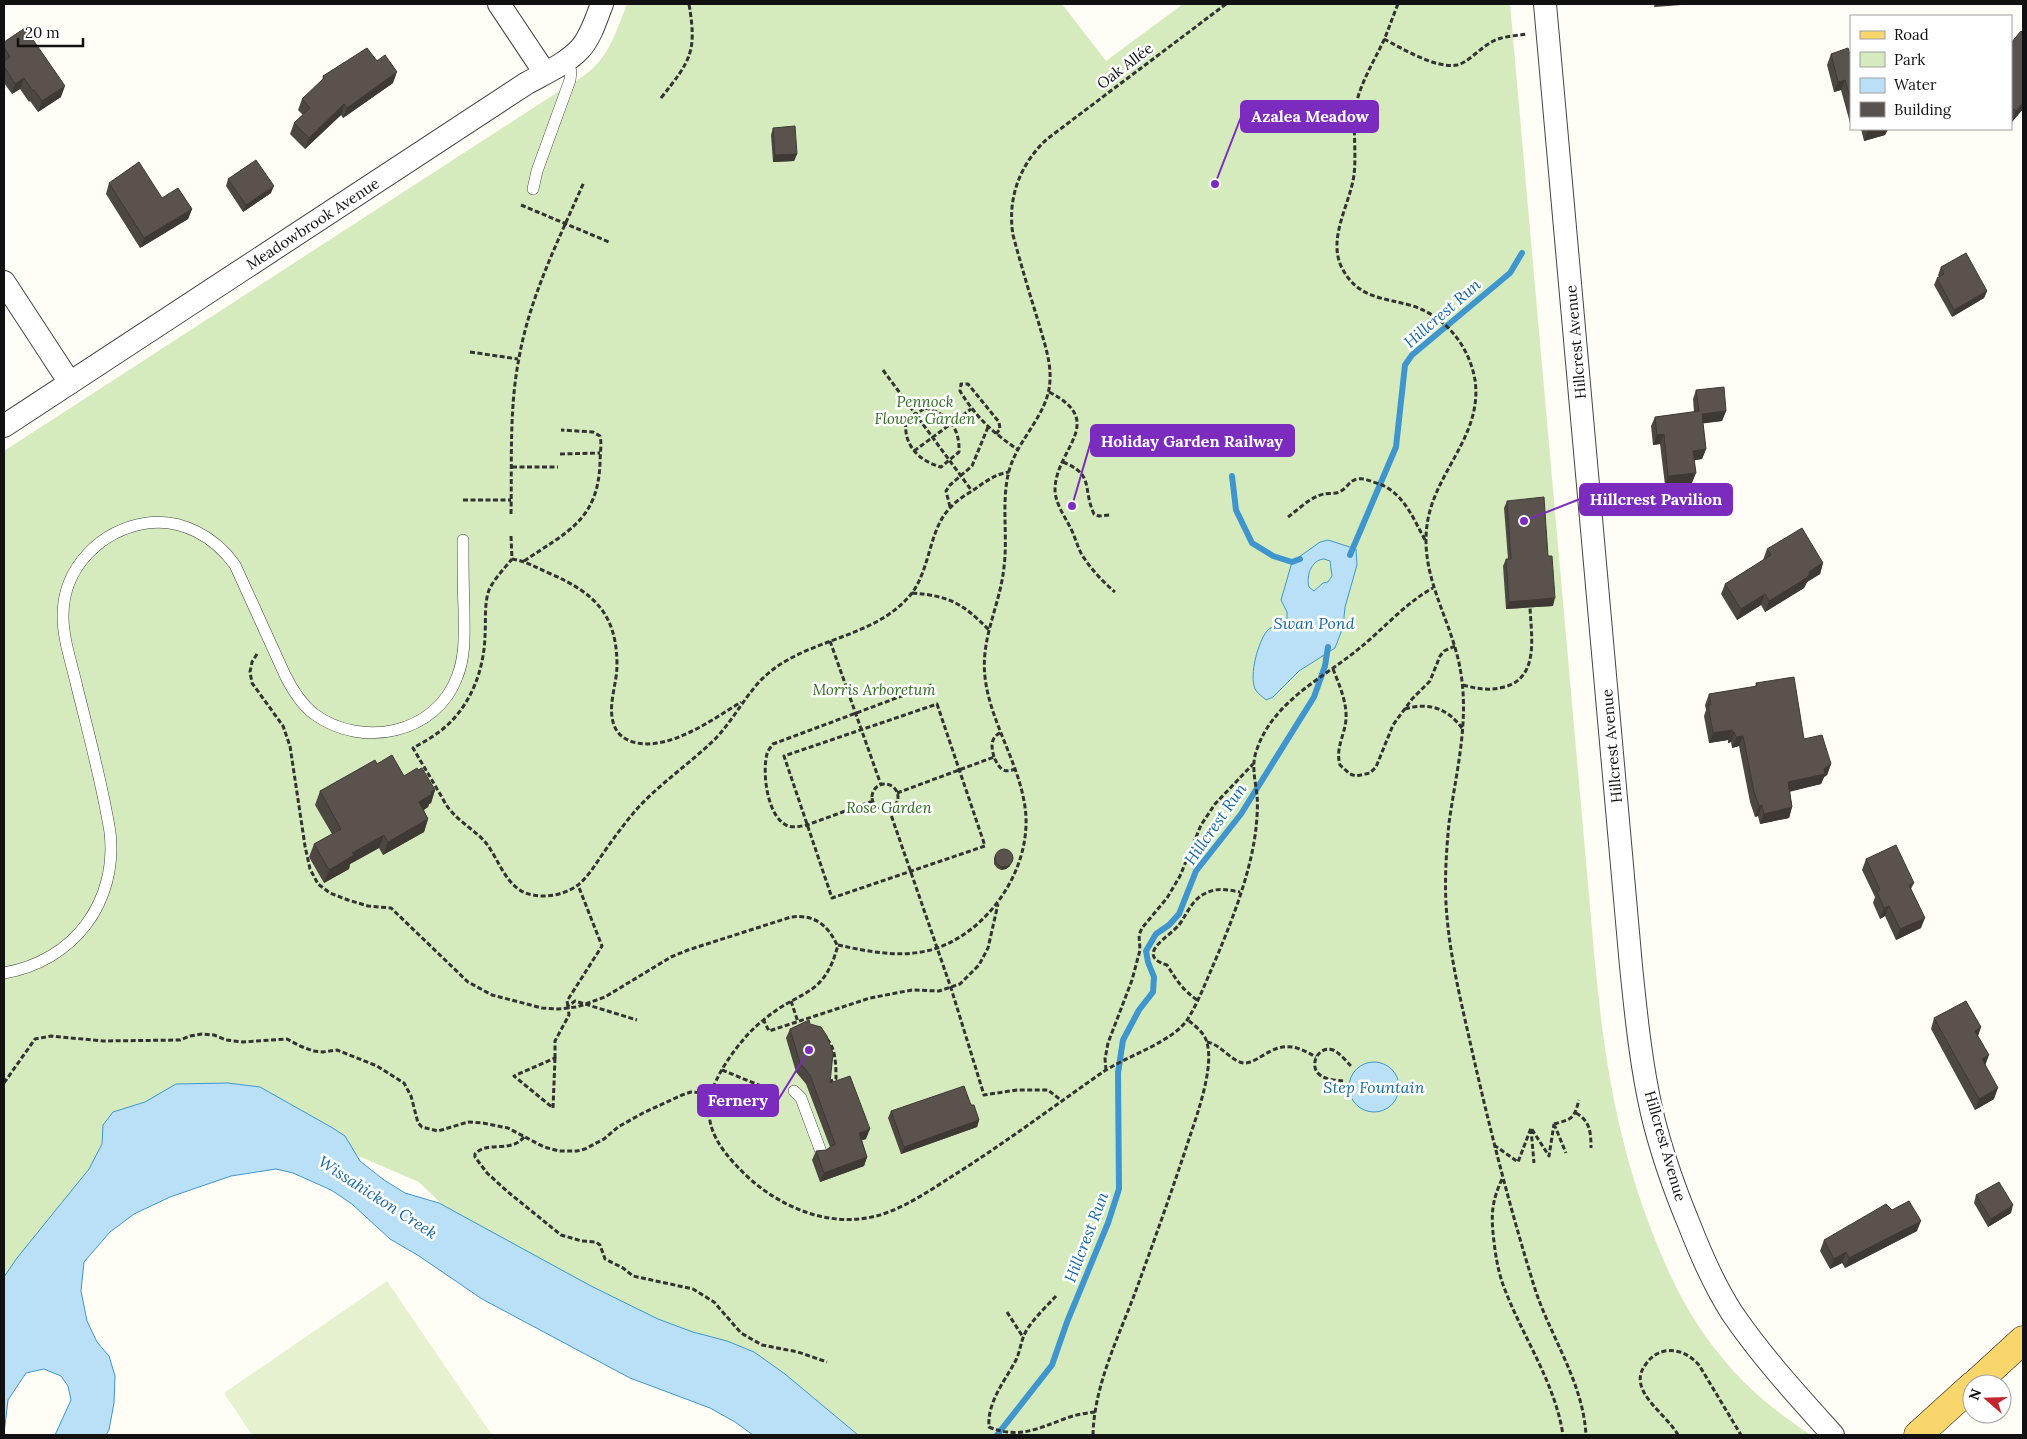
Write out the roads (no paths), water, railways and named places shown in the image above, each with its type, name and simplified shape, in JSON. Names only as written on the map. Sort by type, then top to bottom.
[{"type":"main road","points":[[1985,1374],[2023,1340]]},
{"type":"main road","points":[[1918,1435],[1962,1395]]},
{"type":"street","points":[[499,4],[545,73]]},
{"type":"street","name":"Meadowbrook Avenue","points":[[4,426],[567,60],[580,48],[588,36],[602,4]]},
{"type":"street","name":"Hillcrest Avenue","points":[[1545,4],[1631,966],[1638,1029],[1652,1114],[1680,1203],[1698,1249],[1716,1285],[1731,1311],[1764,1357],[1833,1435]]},
{"type":"street","points":[[4,282],[70,384]]},
{"type":"lane","points":[[533,189],[537,170],[570,80],[567,60]]},
{"type":"lane","points":[[4,973],[26,968],[51,957],[81,931],[93,915],[102,898],[111,863],[112,847],[108,815],[64,630],[65,601],[69,585],[83,558],[105,538],[133,526],[149,522],[165,522],[194,530],[217,544],[235,565],[293,690],[313,713],[349,731],[377,733],[407,727],[431,714],[447,696],[458,676],[464,643],[463,540]]},
{"type":"lane","points":[[794,1091],[801,1098],[820,1152]]},
{"type":"water","name":"Swan Pond","points":[[1328,540],[1356,549],[1357,565],[1345,607],[1343,627],[1335,648],[1299,671],[1273,697],[1266,700],[1255,689],[1253,683],[1258,650],[1267,631],[1287,619],[1287,612],[1281,600],[1292,562],[1320,542]],"holes":[[[1320,560],[1330,561],[1332,576],[1328,582],[1323,583],[1314,591],[1309,587],[1308,583],[1310,569]]]},
{"type":"water","name":"Step Fountain","points":[[1374,1062],[1383,1064],[1394,1073],[1399,1087],[1397,1096],[1388,1107],[1374,1112],[1365,1110],[1354,1101],[1349,1087],[1351,1078],[1360,1067]]},
{"type":"water","name":"Wissahickon Creek","points":[[228,1083],[260,1087],[331,1127],[345,1136],[360,1161],[384,1180],[405,1193],[439,1203],[591,1286],[658,1319],[693,1332],[727,1341],[754,1352],[785,1374],[858,1435],[753,1435],[710,1408],[630,1378],[482,1299],[419,1256],[390,1239],[352,1204],[331,1190],[293,1173],[276,1169],[231,1176],[170,1197],[134,1214],[110,1232],[84,1262],[81,1291],[87,1321],[97,1342],[109,1356],[115,1376],[114,1403],[109,1430],[106,1435],[55,1435],[71,1400],[68,1386],[61,1376],[44,1369],[26,1373],[8,1400],[4,1434],[4,1277],[17,1258],[89,1169],[102,1144],[103,1125],[113,1112],[145,1102],[176,1084]]},
{"type":"waterway","name":"Hillcrest Run","points":[[1350,555],[1396,447],[1405,365],[1412,355],[1510,273],[1522,253]]},
{"type":"waterway","points":[[1232,476],[1236,510],[1252,543],[1273,556],[1292,562],[1300,559]]},
{"type":"waterway","name":"Hillcrest Run","points":[[997,1435],[1052,1365],[1067,1322],[1108,1223],[1119,1189],[1118,1073],[1123,1040],[1139,1010],[1153,992],[1154,977],[1146,951],[1156,934],[1169,925],[1179,914],[1196,871],[1241,814],[1314,697],[1325,666],[1328,647]]},
{"type":"place","name":"Azalea Meadow","points":[[1215,184]]},
{"type":"place","name":"Holiday Garden Railway","points":[[1072,506]]},
{"type":"place","name":"Hillcrest Pavilion","points":[[1524,521]]},
{"type":"place","name":"Fernery","points":[[809,1050]]},
{"type":"park label","name":"Pennock Flower Garden","points":[[925,410]]},
{"type":"park label","name":"Morris Arboretum","points":[[874,690]]},
{"type":"park label","name":"Rose Garden","points":[[889,808]]}]
